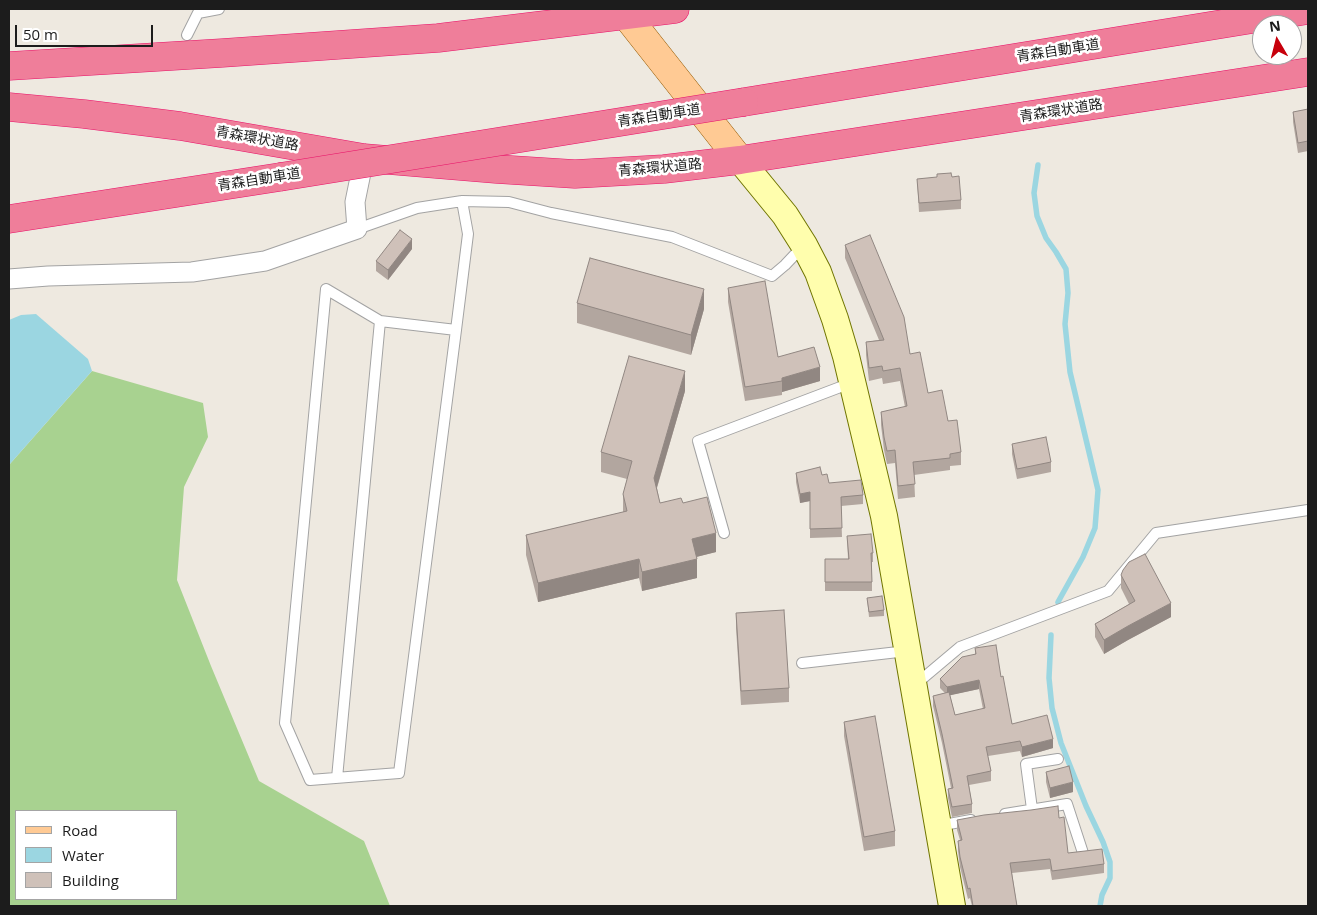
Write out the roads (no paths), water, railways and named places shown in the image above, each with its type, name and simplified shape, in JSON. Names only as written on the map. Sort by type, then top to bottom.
[{"type":"highway","points":[[9,66],[438,38],[623,12],[675,9]]},
{"type":"highway","name":"青森自動車道","points":[[9,219],[280,177],[1308,10]]},
{"type":"highway","name":"青森環状道路","points":[[9,107],[180,126],[364,158],[488,169],[574,174],[664,169],[740,160],[1308,72]]},
{"type":"main road","points":[[623,12],[740,160]]},
{"type":"street","points":[[9,279],[192,272],[264,261],[357,229],[355,202],[364,158]]},
{"type":"street","points":[[740,160],[785,215],[818,272],[835,319],[853,382],[884,516],[952,906]]},
{"type":"lane","points":[[186,35],[198,13],[219,9]]},
{"type":"lane","points":[[357,229],[417,208],[462,201],[509,202],[551,214],[672,237],[772,276],[786,265],[804,245]]},
{"type":"lane","points":[[456,330],[380,321],[326,289],[285,723],[310,780],[399,773],[456,330],[468,234],[462,201]]},
{"type":"lane","points":[[337,778],[380,321]]},
{"type":"lane","points":[[724,533],[698,441],[853,382]]},
{"type":"lane","points":[[913,686],[960,647],[1108,591],[1156,533],[1308,510]]},
{"type":"lane","points":[[802,663],[907,651]]},
{"type":"lane","points":[[1032,809],[1026,764],[1058,759]]},
{"type":"lane","points":[[937,826],[1067,804],[1083,853]]},
{"type":"water","points":[[36,314],[88,359],[92,371],[9,465],[9,320],[21,315]]},
{"type":"waterway","points":[[1038,165],[1034,193],[1037,216],[1046,238],[1066,269],[1068,293],[1065,324],[1070,372],[1098,490],[1095,528],[1083,557],[1058,602]]},
{"type":"waterway","points":[[1051,635],[1049,678],[1052,708],[1061,743],[1110,862],[1110,878],[1102,895],[1100,906]]}]
